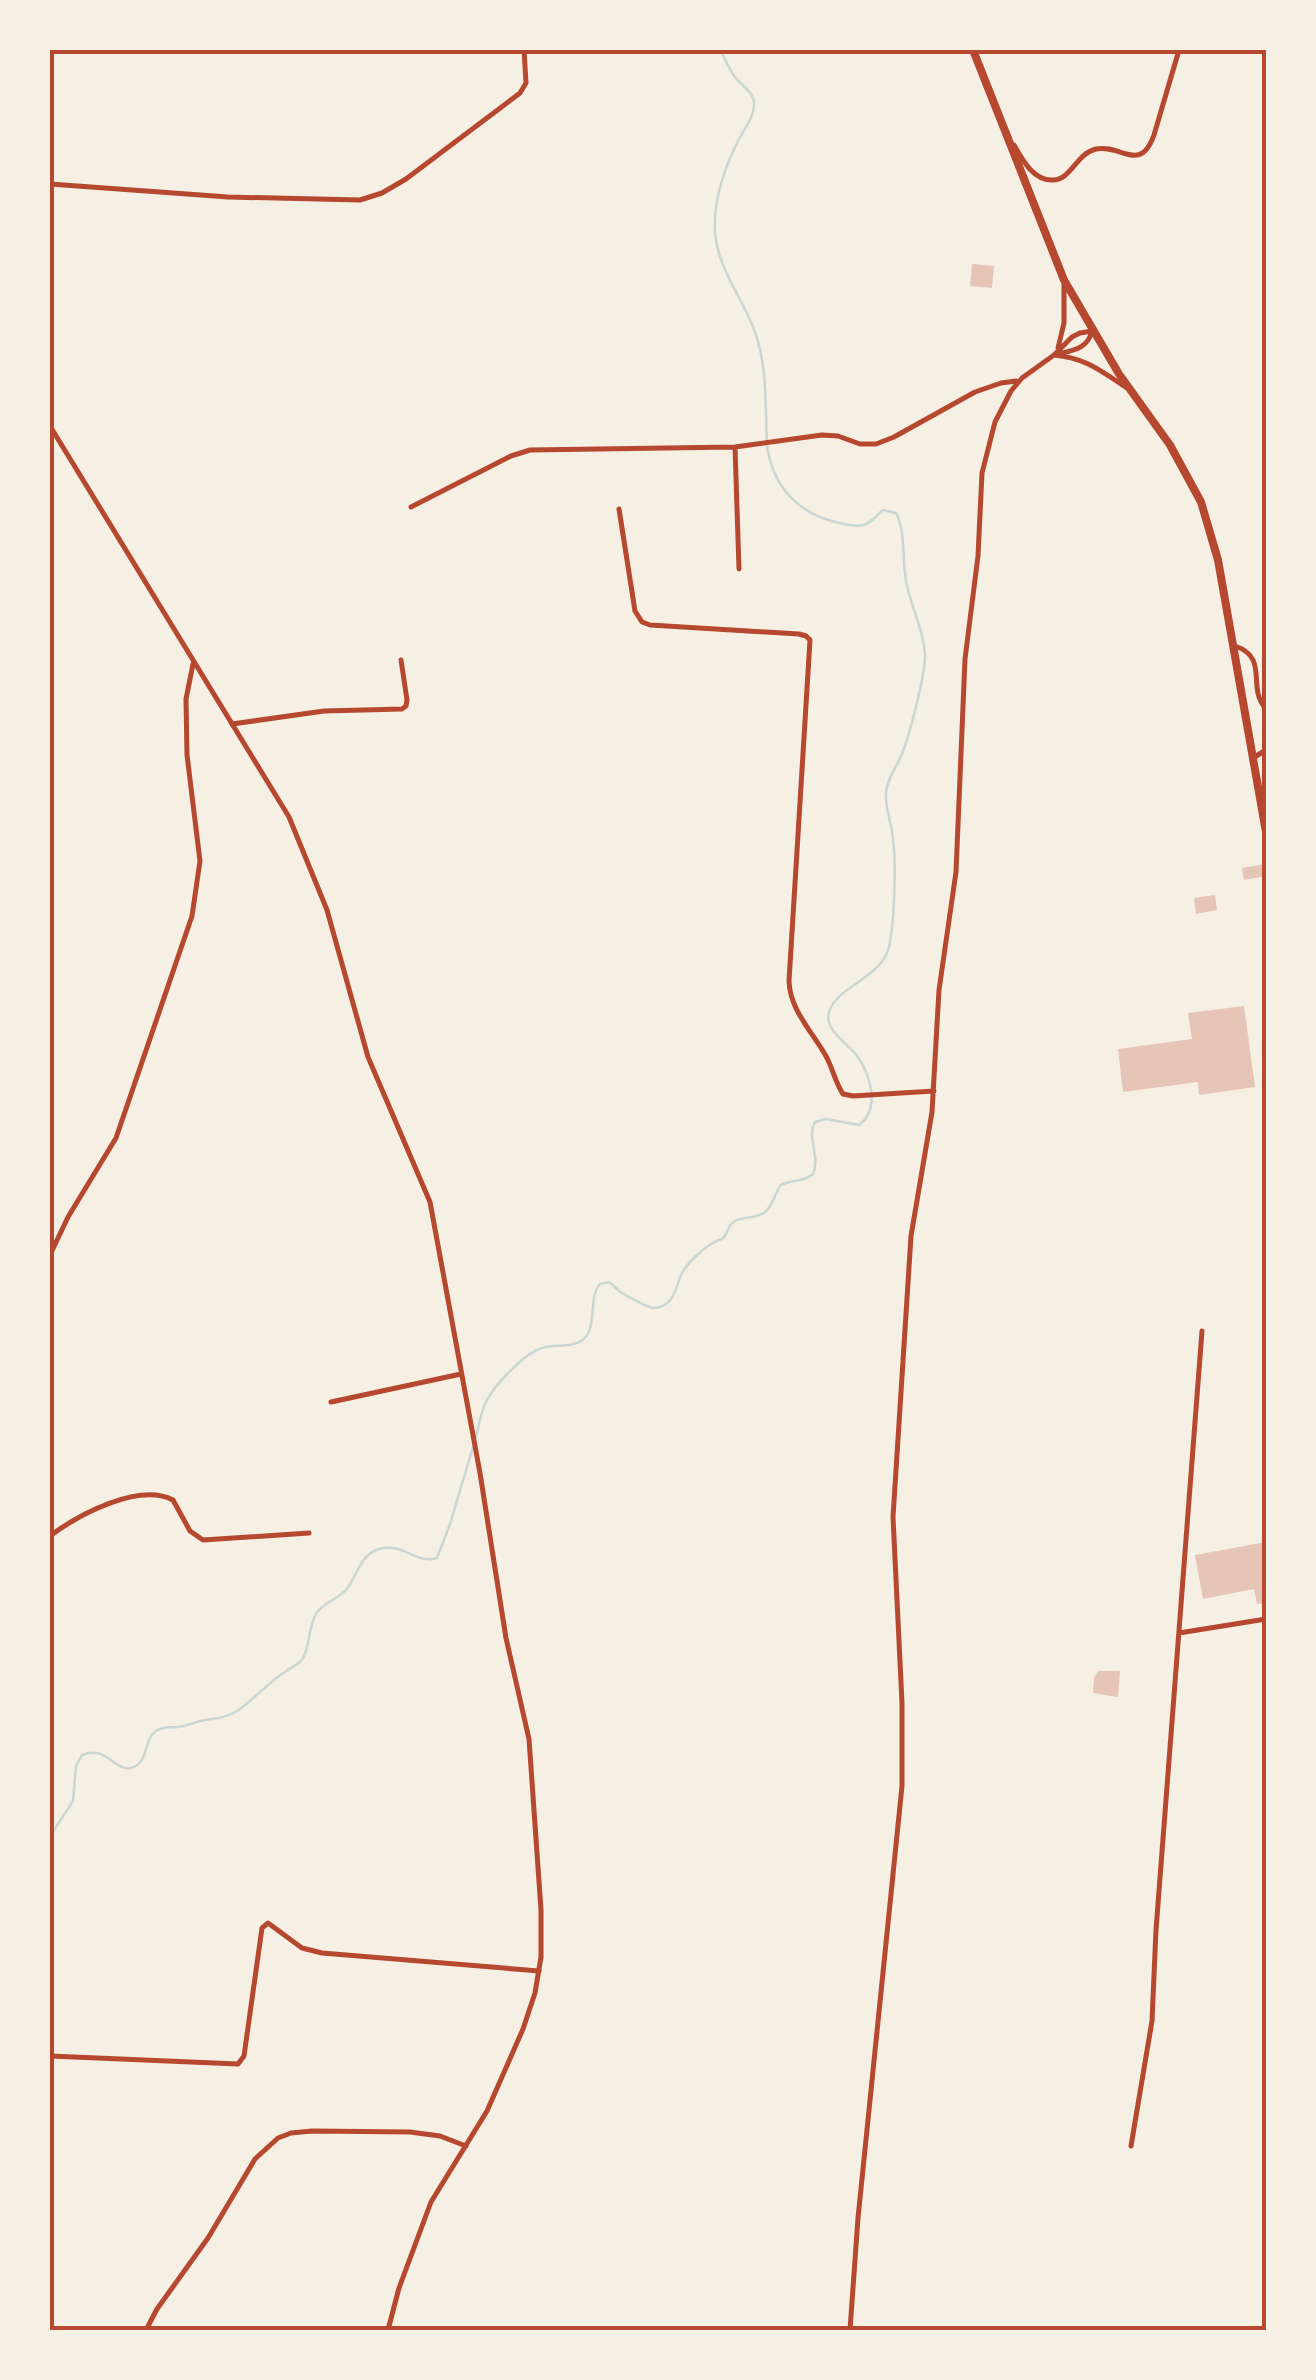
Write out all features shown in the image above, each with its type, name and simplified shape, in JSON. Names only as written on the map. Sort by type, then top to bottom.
[{"type":"main road","points":[[973,50],[1064,280],[1129,390],[1170,445],[1199,498],[1216,551],[1266,832]]},
{"type":"street","points":[[132,50],[144,50]]},
{"type":"street","points":[[50,184],[251,198],[369,198],[406,179],[520,93],[526,82],[524,50]]},
{"type":"street","points":[[1004,130],[1026,164],[1047,180],[1060,179],[1082,156],[1094,150],[1141,154],[1151,144],[1179,50]]},
{"type":"street","points":[[1054,356],[1064,329],[1064,280]]},
{"type":"street","points":[[850,2330],[902,1786],[893,1536],[911,1236],[934,1091],[939,990],[956,872],[964,659],[978,556],[981,477],[1004,400],[1020,381],[1074,336],[1092,331],[1084,346],[1054,356]]},
{"type":"street","points":[[1054,356],[1088,362],[1129,390]]},
{"type":"street","points":[[411,507],[526,451],[735,447],[826,434],[860,444],[879,444],[981,389],[1020,381]]},
{"type":"street","points":[[50,426],[283,806],[330,920],[366,1050],[425,1187],[433,1219],[506,1638],[532,1755],[541,1910],[539,1971],[532,2003],[520,2039],[486,2111],[430,2202],[388,2330]]},
{"type":"street","points":[[735,447],[739,569]]},
{"type":"street","points":[[619,509],[636,611],[642,622],[799,634],[810,640],[790,988],[794,1005],[824,1054],[839,1090],[846,1096],[934,1091]]},
{"type":"street","points":[[1234,646],[1254,659],[1257,696],[1266,709]]},
{"type":"street","points":[[232,724],[324,711],[402,709],[407,700],[400,660]]},
{"type":"street","points":[[50,1255],[65,1222],[116,1138],[190,921],[200,865],[186,717],[187,687],[194,664]]},
{"type":"street","points":[[1253,758],[1266,750]]},
{"type":"street","points":[[1131,2146],[1152,2021],[1202,1330]]},
{"type":"street","points":[[331,1402],[461,1374]]},
{"type":"street","points":[[50,1536],[88,1511],[150,1494],[174,1500],[190,1531],[203,1540],[309,1533]]},
{"type":"street","points":[[1178,1633],[1266,1619]]},
{"type":"street","points":[[50,2056],[232,2065],[241,2062],[262,1928],[268,1923],[302,1948],[326,1954],[539,1971]]},
{"type":"street","points":[[146,2330],[255,2159],[278,2138],[312,2130],[410,2132],[440,2136],[466,2146]]},
{"type":"building","points":[[972,264],[994,266],[992,288],[970,286]]},
{"type":"building","points":[[1265,864],[1266,876],[1244,880],[1242,868]]},
{"type":"building","points":[[1215,895],[1217,910],[1196,914],[1194,898]]},
{"type":"building","points":[[1244,1006],[1255,1087],[1199,1095],[1198,1082],[1123,1092],[1118,1049],[1192,1039],[1188,1013]]},
{"type":"building","points":[[1266,1542],[1266,1603],[1257,1604],[1254,1589],[1203,1599],[1195,1555]]},
{"type":"building","points":[[1098,1671],[1120,1671],[1118,1697],[1093,1693]]},
{"type":"waterway","points":[[475,1440],[486,1402],[511,1370],[535,1351],[577,1343],[586,1336],[600,1284],[611,1283],[621,1293],[651,1307],[665,1304],[687,1266],[705,1248],[722,1239],[732,1223],[762,1214],[781,1185],[813,1174],[815,1122],[826,1119],[859,1125],[870,1110],[866,1072],[828,1019],[839,996],[882,962],[890,943],[894,863],[886,793],[913,717],[923,674],[924,645],[906,581],[903,537],[896,513],[883,510],[861,526],[825,519],[790,497],[770,461],[759,346],[716,240],[715,215],[723,178],[754,107],[751,94],[733,74],[721,50]]},
{"type":"waterway","points":[[50,1836],[73,1801],[76,1766],[82,1755],[98,1753],[119,1766],[131,1768],[141,1762],[149,1740],[159,1729],[232,1714],[301,1660],[316,1614],[346,1590],[373,1552],[388,1548],[423,1559],[437,1558],[473,1447]]}]
